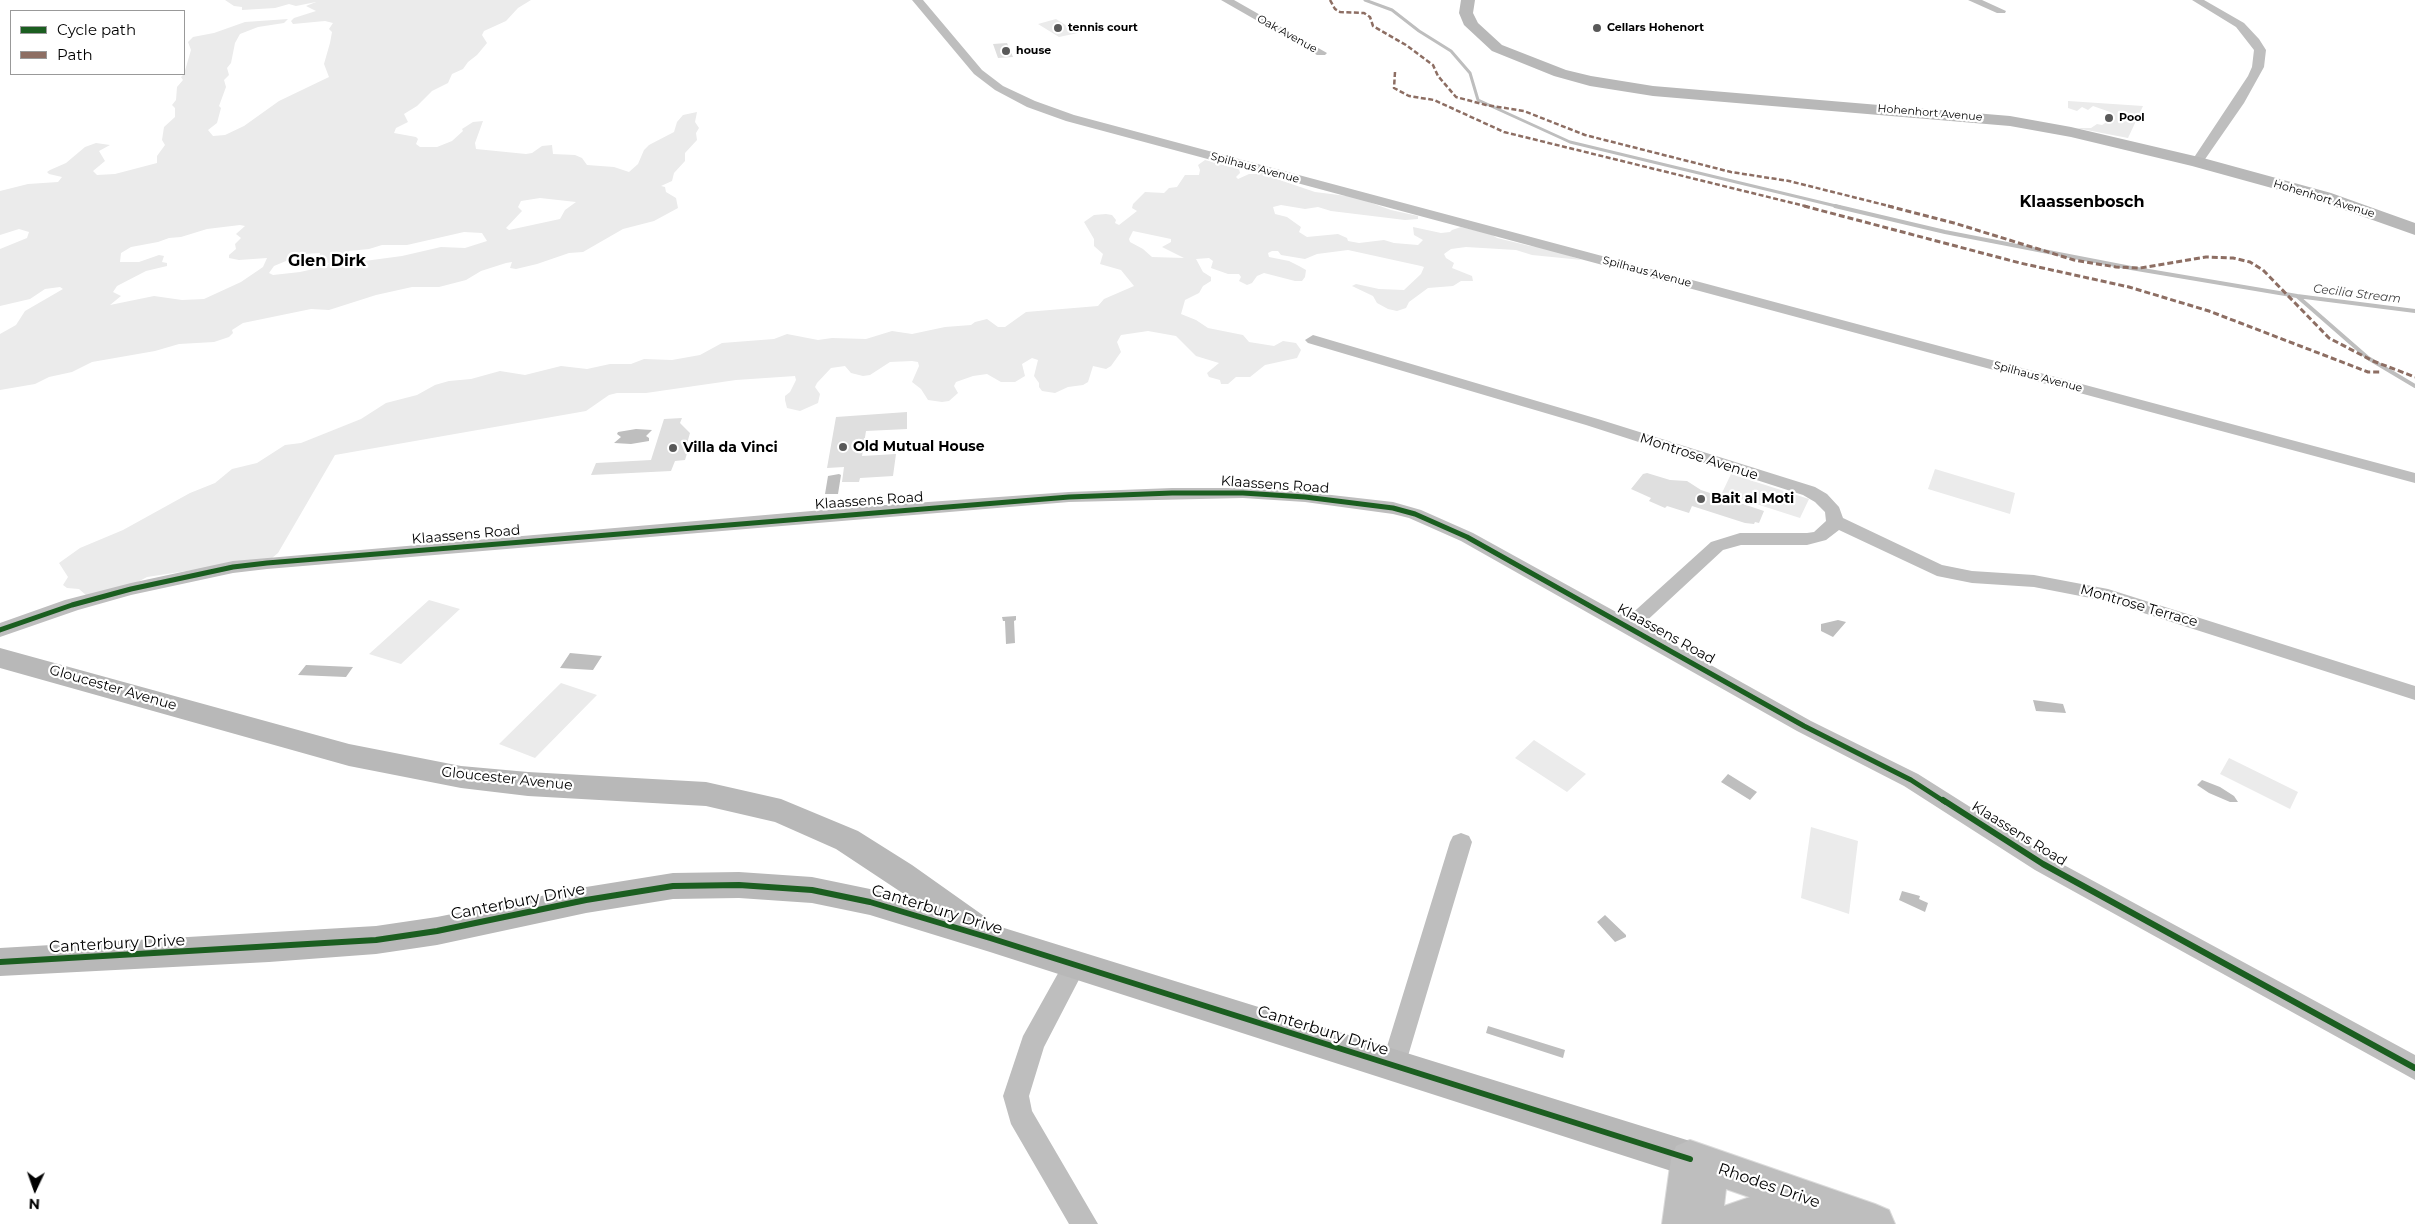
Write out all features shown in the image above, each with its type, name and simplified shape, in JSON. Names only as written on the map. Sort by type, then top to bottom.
[{"type":"main road","points":[[1682,1224],[1700,1162]]},
{"type":"main road","points":[[1700,1162],[1703,1224]]},
{"type":"main road","name":"Rhodes Drive","points":[[1700,1162],[1875,1224]]},
{"type":"main road","points":[[1730,1224],[1753,1216],[1774,1214],[1798,1218],[1817,1224]]},
{"type":"street","name":"Spilhaus Avenue","points":[[917,0],[978,72],[999,88],[1031,104],[1063,116],[2415,478]]},
{"type":"street","name":"Oak Avenue","points":[[1226,0],[1321,53]]},
{"type":"street","name":"Hohenhort Avenue","points":[[1468,0],[1466,13],[1472,25],[1497,48],[1560,72],[1590,81],[1653,91],[2010,121],[2071,132],[2197,162],[2325,197],[2415,229]]},
{"type":"street","points":[[1973,0],[2001,11]]},
{"type":"street","points":[[2197,0],[2240,25],[2255,41],[2260,50],[2258,67],[2254,76],[2238,103],[2197,162]]},
{"type":"street","name":"Montrose Avenue","points":[[1313,340],[1592,422],[1809,492],[1822,498],[1829,505],[1835,521]]},
{"type":"street","name":"Klaassens Road","points":[[0,630],[72,605],[131,589],[233,567],[267,563],[867,512],[1069,497],[1207,492],[1324,499],[1394,508],[1415,514],[1467,537],[1804,726],[1911,780],[2043,864],[2415,1068]]},
{"type":"street","points":[[1630,627],[1716,546],[1740,539],[1814,538],[1830,530],[1835,521]]},
{"type":"street","name":"Montrose Terrace","points":[[1835,521],[1937,570],[1966,577],[2034,581],[2108,595],[2415,693]]},
{"type":"street","name":"Gloucester Avenue","points":[[0,658],[349,755],[461,777],[528,784],[706,794],[781,811],[847,840],[901,874],[990,938]]},
{"type":"street","points":[[1392,1066],[1461,842]]},
{"type":"street","name":"Canterbury Drive","points":[[0,962],[269,948],[376,940],[437,930],[586,900],[673,886],[739,885],[812,890],[870,902],[990,938],[1700,1162]]},
{"type":"street","points":[[1074,966],[1032,1044],[1016,1096],[1020,1115],[1084,1224]]},
{"type":"shaded area","points":[[225,0],[531,0],[518,8],[506,21],[484,31],[482,35],[487,43],[477,55],[463,69],[452,74],[448,83],[432,91],[417,106],[404,114],[408,122],[396,128],[394,133],[416,137],[418,139],[416,144],[420,147],[437,147],[452,141],[463,131],[462,129],[473,122],[483,121],[475,143],[476,149],[526,154],[532,153],[542,146],[552,145],[553,154],[575,155],[582,158],[587,165],[614,167],[629,172],[638,164],[644,150],[649,145],[674,132],[677,122],[683,115],[697,112],[695,122],[699,128],[696,133],[697,140],[685,153],[685,161],[674,173],[672,181],[661,186],[665,187],[666,192],[676,198],[678,208],[654,221],[623,229],[583,252],[569,253],[516,269],[510,268],[512,262],[506,263],[481,271],[466,280],[439,287],[412,287],[376,295],[329,310],[311,309],[243,323],[232,330],[233,333],[229,337],[214,342],[179,344],[155,351],[92,362],[72,372],[49,377],[35,384],[0,390],[0,334],[16,325],[25,311],[63,289],[60,287],[45,289],[30,299],[0,306],[0,249],[27,238],[29,232],[19,229],[0,235],[0,191],[28,184],[58,182],[62,177],[47,172],[66,163],[85,147],[96,143],[110,145],[99,151],[105,161],[93,171],[97,175],[115,174],[157,163],[157,156],[165,145],[162,140],[164,127],[175,117],[175,108],[172,105],[176,100],[177,87],[183,80],[181,77],[185,75],[191,50],[188,42],[193,37],[214,33],[245,22],[288,19],[284,23],[258,27],[240,34],[235,43],[231,63],[227,68],[229,75],[224,80],[226,87],[219,106],[221,108],[217,123],[208,130],[213,136],[225,135],[244,126],[279,101],[329,77],[324,64],[332,32],[329,29],[333,23],[325,21],[293,24],[291,21],[294,18],[316,11],[306,6],[316,2],[296,6],[289,4],[275,8],[242,10],[242,7],[234,6]],"holes":[[[540,198],[576,202],[565,210],[560,219],[509,230],[506,228],[522,211],[518,207],[521,201]],[[245,226],[236,234],[241,238],[235,244],[236,249],[229,255],[229,258],[239,260],[267,258],[263,267],[241,282],[204,299],[182,300],[154,296],[110,305],[121,296],[113,292],[117,286],[146,271],[167,266],[167,263],[162,262],[164,256],[159,255],[139,262],[120,262],[121,253],[131,247],[181,237],[207,229]],[[464,232],[482,233],[487,241],[465,248],[441,247],[402,256],[342,264],[349,251],[369,249],[382,245],[407,245]],[[320,253],[319,261],[329,263],[327,266],[300,272],[273,275],[269,273],[274,266],[304,254]]]},
{"type":"shaded area","name":"tennis court","points":[[1056,19],[1078,33],[1059,37],[1038,24]]},
{"type":"shaded area","points":[[2068,101],[2143,106],[2128,138],[2076,128],[2091,128],[2097,124],[2102,125],[2113,118],[2106,115],[2110,112],[2093,106],[2088,110],[2082,107],[2077,111],[2068,108]]},
{"type":"shaded area","points":[[1205,160],[1239,169],[1240,173],[1236,177],[1238,179],[1249,174],[1262,174],[1315,192],[1355,197],[1391,210],[1418,216],[1418,219],[1405,220],[1331,211],[1318,207],[1305,209],[1281,205],[1273,207],[1275,214],[1287,217],[1301,227],[1299,232],[1307,237],[1338,234],[1347,238],[1348,241],[1359,243],[1384,240],[1394,243],[1418,245],[1423,240],[1414,235],[1413,227],[1441,233],[1450,232],[1461,227],[1491,234],[1497,238],[1530,246],[1543,247],[1582,260],[1532,255],[1516,250],[1466,247],[1451,249],[1444,254],[1446,258],[1454,263],[1452,268],[1472,276],[1473,281],[1461,281],[1453,286],[1428,288],[1409,302],[1406,308],[1397,311],[1377,303],[1373,296],[1352,286],[1356,284],[1379,289],[1404,290],[1421,274],[1424,267],[1348,250],[1317,254],[1305,259],[1281,255],[1278,251],[1272,251],[1268,253],[1269,257],[1289,261],[1299,266],[1306,270],[1305,277],[1302,281],[1295,281],[1264,273],[1257,276],[1252,283],[1247,285],[1239,281],[1241,277],[1239,274],[1228,274],[1211,268],[1213,261],[1209,258],[1196,259],[1203,272],[1211,277],[1211,281],[1203,286],[1199,293],[1185,300],[1181,314],[1196,320],[1208,328],[1243,335],[1249,342],[1274,346],[1283,341],[1296,343],[1301,350],[1297,358],[1265,365],[1250,377],[1236,377],[1228,384],[1221,384],[1220,380],[1209,377],[1207,373],[1219,363],[1196,356],[1176,336],[1148,331],[1121,335],[1117,342],[1121,352],[1111,366],[1106,369],[1093,366],[1088,382],[1083,385],[1068,387],[1055,393],[1042,391],[1039,387],[1039,383],[1034,376],[1038,360],[1032,358],[1022,364],[1025,376],[1015,382],[1001,382],[987,374],[973,376],[956,382],[954,386],[958,393],[949,401],[942,402],[928,400],[921,389],[912,382],[919,366],[918,362],[912,361],[890,362],[870,375],[863,376],[851,373],[845,366],[831,368],[815,387],[820,394],[818,403],[800,411],[787,408],[785,400],[785,396],[790,392],[796,380],[795,376],[736,380],[646,393],[617,393],[609,395],[586,411],[335,455],[278,553],[272,558],[147,577],[134,584],[87,596],[79,589],[67,588],[63,585],[68,577],[59,563],[80,548],[123,530],[190,493],[215,483],[232,469],[257,463],[285,445],[301,443],[361,419],[386,403],[417,395],[435,385],[449,381],[471,379],[500,371],[525,375],[561,366],[587,369],[610,364],[631,364],[644,359],[672,360],[700,355],[722,343],[774,339],[787,334],[818,340],[832,338],[866,339],[892,331],[912,334],[945,327],[971,325],[987,319],[998,327],[1005,327],[1026,312],[1098,306],[1104,299],[1134,286],[1121,270],[1100,264],[1103,254],[1094,246],[1094,239],[1084,222],[1094,215],[1106,214],[1112,215],[1116,220],[1115,223],[1119,225],[1137,211],[1132,208],[1133,204],[1145,192],[1164,193],[1169,188],[1177,187],[1185,175],[1199,175],[1198,165]],"holes":[[[1133,231],[1171,239],[1171,242],[1162,247],[1184,258],[1152,257],[1143,249],[1130,242],[1129,239]]]},
{"type":"shaded area","points":[[636,429],[652,430],[646,436],[649,438],[649,441],[631,444],[614,443],[621,437],[617,434],[618,432]]},
{"type":"shaded area","points":[[1935,469],[2015,493],[2010,514],[1928,489]]},
{"type":"shaded area","points":[[1731,474],[1809,499],[1800,518],[1722,493]]},
{"type":"shaded area","points":[[841,475],[838,494],[825,494],[828,476]]},
{"type":"shaded area","points":[[429,600],[460,609],[401,664],[369,654]]},
{"type":"shaded area","points":[[1016,616],[1014,621],[1015,643],[1006,644],[1005,621],[1003,621],[1002,617]]},
{"type":"shaded area","points":[[1838,620],[1846,622],[1833,637],[1821,631],[1821,624]]},
{"type":"shaded area","points":[[570,653],[602,656],[593,670],[560,668]]},
{"type":"shaded area","points":[[306,665],[353,667],[346,677],[298,675]]},
{"type":"shaded area","points":[[561,683],[597,695],[535,758],[499,744]]},
{"type":"shaded area","points":[[2033,700],[2063,704],[2066,713],[2036,711]]},
{"type":"shaded area","points":[[1534,740],[1586,774],[1567,792],[1515,758]]},
{"type":"shaded area","points":[[2229,758],[2298,792],[2290,809],[2220,774]]},
{"type":"shaded area","points":[[1728,774],[1757,792],[1750,800],[1721,782]]},
{"type":"shaded area","points":[[2202,780],[2220,787],[2234,796],[2238,802],[2230,802],[2209,793],[2197,785]]},
{"type":"shaded area","points":[[1811,827],[1858,841],[1849,914],[1801,898]]},
{"type":"shaded area","points":[[1902,891],[1920,896],[1919,899],[1928,903],[1925,912],[1899,900]]},
{"type":"shaded area","points":[[1605,915],[1626,937],[1615,942],[1597,922]]},
{"type":"shaded area","points":[[1488,1026],[1565,1050],[1563,1058],[1486,1033]]},
{"type":"building","points":[[1007,43],[1013,57],[998,58],[993,44]]},
{"type":"building","name":"Old Mutual House","points":[[907,412],[907,429],[866,431],[862,456],[896,454],[893,476],[860,478],[859,482],[842,482],[844,467],[827,468],[836,417]]},
{"type":"building","name":"Villa da Vinci","points":[[682,418],[680,423],[690,433],[686,447],[689,447],[685,460],[675,461],[671,471],[591,475],[596,463],[651,460],[664,419]]},
{"type":"building","name":"Bait al Moti","points":[[1647,473],[1670,480],[1687,481],[1701,490],[1764,511],[1759,523],[1755,522],[1754,524],[1745,523],[1692,506],[1689,513],[1667,506],[1665,508],[1649,501],[1651,498],[1631,489],[1643,474]]},
{"type":"waterway","points":[[1365,0],[1392,10],[1419,31],[1451,51],[1470,73],[1478,100],[1570,142],[1840,207]]},
{"type":"waterway","points":[[1835,206],[1945,232],[2131,268],[2297,296]]},
{"type":"waterway","name":"Cecilia Stream","points":[[2297,296],[2415,311]]},
{"type":"waterway","points":[[2297,296],[2368,358],[2415,386]]},
{"type":"marked path","points":[[1330,0],[1335,9],[1340,12],[1364,13],[1370,17],[1373,26],[1406,45],[1433,65],[1438,76],[1456,97],[1486,105],[1524,111],[1585,135],[1674,156],[1731,172],[1789,181],[1871,201],[1954,223],[2074,260],[2116,267],[2140,268],[2206,257],[2233,258],[2250,262],[2263,270],[2329,338],[2373,361],[2415,377]]},
{"type":"marked path","points":[[1395,72],[1394,88],[1409,96],[1434,100],[1504,132],[1814,208],[2020,263],[2129,287],[2209,311],[2368,372],[2382,372]]},
{"type":"cycle path","points":[[0,630],[72,605],[131,589],[233,567],[267,563],[1069,497],[1172,493],[1243,493],[1305,497],[1393,508],[1415,514],[1467,537],[1804,726],[1911,780],[2043,864],[2415,1068]]},
{"type":"cycle path","points":[[0,962],[269,948],[376,940],[437,931],[586,900],[673,886],[739,885],[812,890],[870,902],[990,938],[1690,1159]]},
{"type":"place","name":"tennis court","points":[[1058,28]]},
{"type":"place","name":"Cellars Hohenort","points":[[1597,28]]},
{"type":"place","name":"house","points":[[1006,51]]},
{"type":"place","name":"Pool","points":[[2109,118]]},
{"type":"place","name":"Old Mutual House","points":[[843,447]]},
{"type":"place","name":"Villa da Vinci","points":[[673,448]]},
{"type":"place","name":"Bait al Moti","points":[[1701,499]]},
{"type":"district","name":"Klaassenbosch","points":[[2082,202]]},
{"type":"district","name":"Glen Dirk","points":[[327,261]]}]
